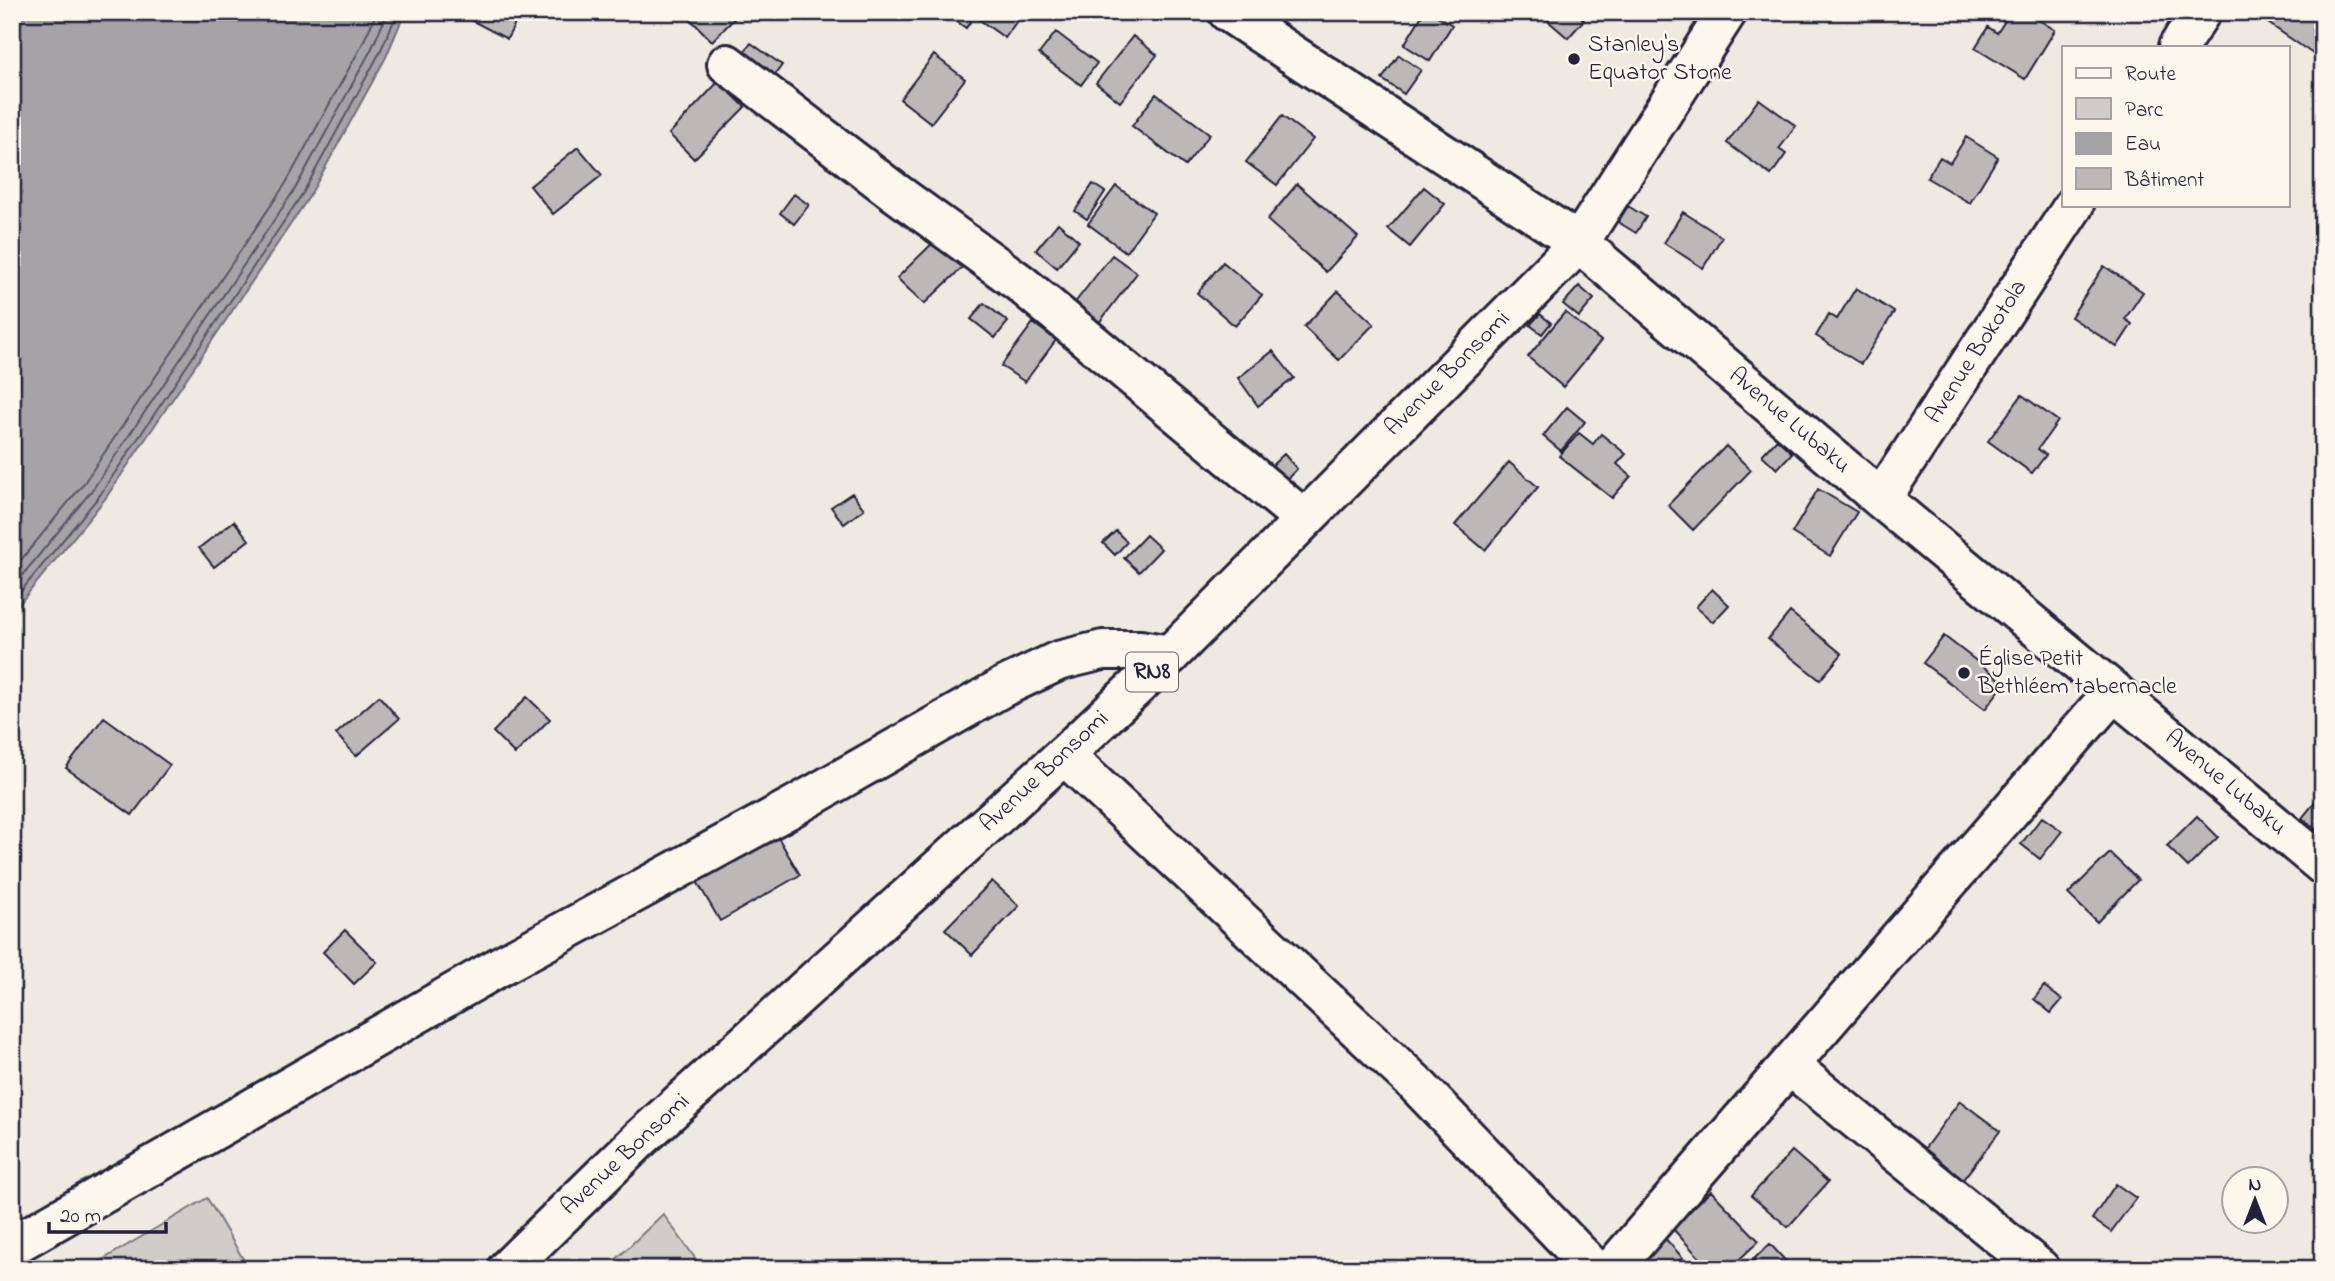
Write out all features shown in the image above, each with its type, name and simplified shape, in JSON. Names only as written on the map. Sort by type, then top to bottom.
[{"type":"street","name":"Avenue Lubaku","points":[[1228,12],[1579,243],[1881,499],[2323,865]]},
{"type":"street","name":"Avenue Bonsomi","points":[[507,1269],[641,1138],[1064,755],[1170,655],[1579,243],[1727,12]]},
{"type":"street","points":[[2179,46],[2201,12]]},
{"type":"street","points":[[727,64],[892,190],[1020,283],[1304,519]]},
{"type":"street","name":"Avenue Bokotola","points":[[1881,499],[2073,206]]},
{"type":"street","points":[[12,1246],[504,964],[1003,687],[1058,662],[1103,650],[1140,650],[1170,655]]},
{"type":"street","points":[[1612,1269],[2113,691]]},
{"type":"street","points":[[1064,755],[1414,1082],[1594,1269]]},
{"type":"street","points":[[1790,1066],[2040,1269]]},
{"type":"green space","points":[[207,1198],[249,1269],[87,1269]]},
{"type":"green space","points":[[663,1214],[703,1269],[606,1269]]},
{"type":"water","points":[[12,12],[405,12],[386,57],[309,197],[105,499],[12,613]]},
{"type":"building","points":[[470,12],[501,12],[517,20],[507,39],[467,18]]},
{"type":"building","points":[[683,12],[741,12],[712,41]]},
{"type":"building","points":[[1023,12],[1005,38],[974,16],[966,28],[946,14]]},
{"type":"building","points":[[1424,12],[1431,12],[1452,25],[1430,61],[1404,45]]},
{"type":"building","points":[[1575,12],[1584,20],[1568,38],[1540,14]]},
{"type":"building","points":[[2011,12],[2026,12],[2055,30],[2025,79],[1975,48],[1988,27],[1997,33]]},
{"type":"building","points":[[2276,12],[2323,12],[2319,23],[2323,26],[2323,41],[2313,54],[2268,23]]},
{"type":"building","points":[[1056,32],[1097,63],[1081,85],[1039,54]]},
{"type":"building","points":[[1133,36],[1157,55],[1120,102],[1096,83]]},
{"type":"building","points":[[751,43],[782,65],[769,83],[737,61]]},
{"type":"building","points":[[934,55],[965,79],[931,123],[900,99]]},
{"type":"building","points":[[1399,55],[1421,70],[1404,94],[1382,79]]},
{"type":"building","points":[[719,81],[745,107],[694,159],[669,134]]},
{"type":"building","points":[[1156,94],[1210,134],[1185,166],[1132,126]]},
{"type":"building","points":[[1759,99],[1796,126],[1779,149],[1786,154],[1771,175],[1727,143]]},
{"type":"building","points":[[1282,116],[1313,139],[1277,185],[1246,162]]},
{"type":"building","points":[[1966,137],[1998,157],[1970,203],[1927,178],[1940,157],[1950,163]]},
{"type":"building","points":[[578,147],[602,175],[553,214],[530,186]]},
{"type":"building","points":[[1093,184],[1105,192],[1087,219],[1075,211]]},
{"type":"building","points":[[1297,184],[1358,237],[1326,272],[1267,220]]},
{"type":"building","points":[[1116,186],[1154,213],[1126,252],[1088,224]]},
{"type":"building","points":[[1424,187],[1445,204],[1410,247],[1388,229]]},
{"type":"building","points":[[794,194],[809,205],[794,224],[780,213]]},
{"type":"building","points":[[1628,206],[1646,217],[1636,233],[1618,222]]},
{"type":"building","points":[[1683,212],[1722,237],[1703,268],[1664,243]]},
{"type":"building","points":[[1058,223],[1079,241],[1057,268],[1036,250]]},
{"type":"building","points":[[943,233],[970,260],[924,304],[897,278]]},
{"type":"building","points":[[1112,255],[1137,273],[1095,328],[1070,309]]},
{"type":"building","points":[[1223,262],[1262,295],[1235,326],[1197,293]]},
{"type":"building","points":[[2104,266],[2143,292],[2125,319],[2132,324],[2117,347],[2071,317]]},
{"type":"building","points":[[1579,286],[1594,299],[1579,317],[1563,304]]},
{"type":"building","points":[[1856,288],[1894,312],[1861,364],[1816,336],[1829,314],[1837,319]]},
{"type":"building","points":[[1338,291],[1374,324],[1339,360],[1304,327]]},
{"type":"building","points":[[984,303],[1008,322],[995,338],[971,319]]},
{"type":"building","points":[[1565,312],[1601,341],[1563,387],[1528,357]]},
{"type":"building","points":[[1540,314],[1551,323],[1542,334],[1530,325]]},
{"type":"building","points":[[1033,323],[1056,340],[1025,382],[1001,366]]},
{"type":"building","points":[[1273,351],[1294,378],[1258,406],[1238,378]]},
{"type":"building","points":[[2022,395],[2058,421],[2038,449],[2046,455],[2032,473],[1988,441]]},
{"type":"building","points":[[1567,407],[1585,422],[1561,451],[1543,436]]},
{"type":"building","points":[[1579,433],[1593,444],[1601,434],[1626,454],[1617,464],[1631,476],[1612,498],[1559,456]]},
{"type":"building","points":[[1777,439],[1792,453],[1777,469],[1762,455]]},
{"type":"building","points":[[1726,446],[1751,470],[1693,530],[1668,505]]},
{"type":"building","points":[[1284,454],[1297,469],[1282,484],[1268,469]]},
{"type":"building","points":[[1509,462],[1538,487],[1485,550],[1455,525]]},
{"type":"building","points":[[1818,489],[1857,512],[1830,556],[1792,533]]},
{"type":"building","points":[[852,493],[864,509],[844,524],[831,507]]},
{"type":"building","points":[[234,521],[249,540],[214,567],[199,548]]},
{"type":"building","points":[[1116,531],[1127,542],[1115,555],[1103,543]]},
{"type":"building","points":[[1146,535],[1161,549],[1139,572],[1124,558]]},
{"type":"building","points":[[1712,589],[1729,605],[1713,622],[1696,607]]},
{"type":"building","points":[[1790,612],[1842,654],[1820,680],[1768,639]]},
{"type":"building","name":"Église Petit Bethléem tabernacle","points":[[1944,636],[2005,683],[1985,709],[1923,663]]},
{"type":"building","points":[[379,696],[399,719],[356,756],[336,734]]},
{"type":"building","points":[[527,697],[550,719],[515,754],[493,732]]},
{"type":"building","points":[[104,717],[170,765],[132,815],[66,768]]},
{"type":"building","points":[[2323,792],[2323,835],[2302,818]]},
{"type":"building","points":[[2197,816],[2218,837],[2188,867],[2167,846]]},
{"type":"building","points":[[2042,817],[2062,831],[2040,859],[2021,844]]},
{"type":"building","points":[[772,827],[800,875],[720,921],[692,873]]},
{"type":"building","points":[[2110,853],[2138,880],[2097,922],[2068,894]]},
{"type":"building","points":[[992,881],[1019,906],[972,955],[945,929]]},
{"type":"building","points":[[345,930],[377,962],[354,984],[323,952]]},
{"type":"building","points":[[2044,986],[2062,1000],[2051,1013],[2034,999]]},
{"type":"building","points":[[1960,1101],[2000,1131],[1961,1182],[1922,1152]]},
{"type":"building","points":[[1792,1151],[1828,1182],[1788,1227],[1751,1196]]},
{"type":"building","points":[[2116,1184],[2136,1198],[2111,1232],[2092,1219]]},
{"type":"building","points":[[1711,1191],[1759,1241],[1729,1269],[1710,1269],[1672,1228]]},
{"type":"building","points":[[1660,1233],[1683,1258],[1672,1269],[1645,1269],[1635,1258]]},
{"type":"building","points":[[1770,1244],[1793,1269],[1743,1269]]},
{"type":"place","name":"Stanley's Equator Stone","points":[[1574,59]]},
{"type":"place","name":"Église Petit Bethléem tabernacle","points":[[1964,673]]}]
